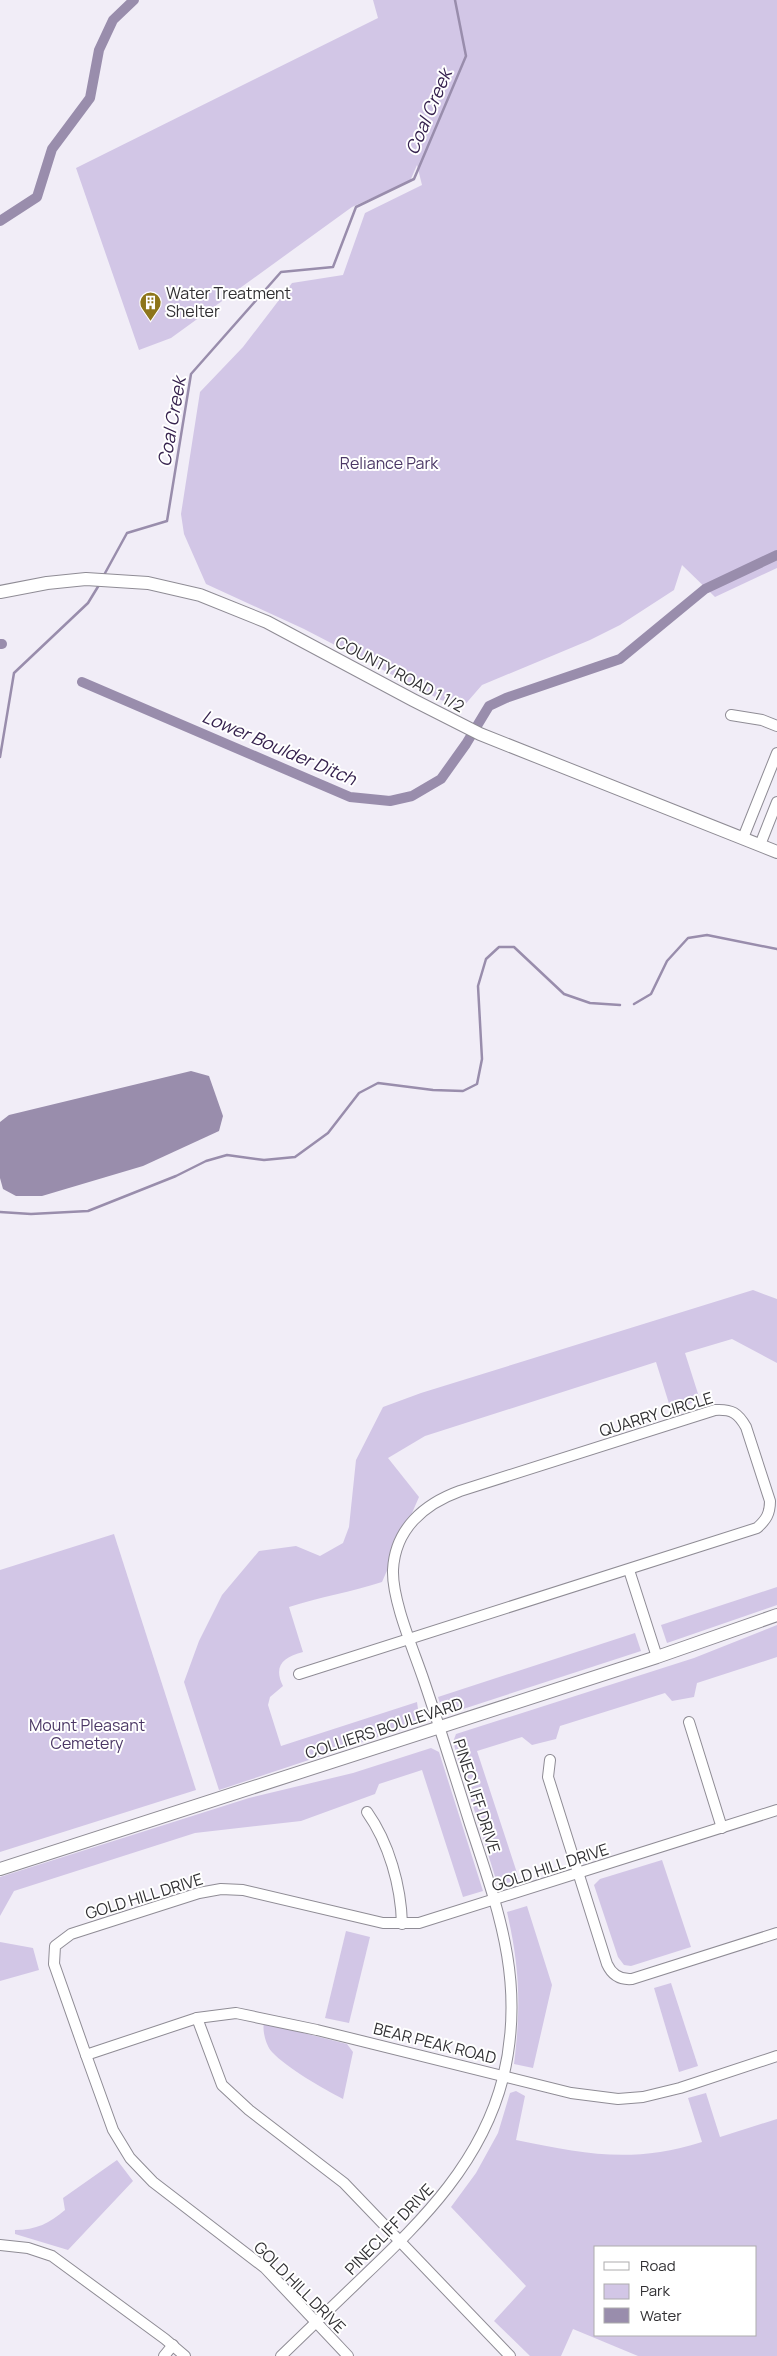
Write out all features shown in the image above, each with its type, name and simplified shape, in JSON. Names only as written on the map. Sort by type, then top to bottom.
[{"type":"street","name":"COUNTY ROAD 1 1/2","points":[[0,592],[40,584],[86,579],[148,583],[200,595],[248,612],[480,734],[777,852]]},
{"type":"street","points":[[731,715],[762,720],[777,726]]},
{"type":"street","points":[[743,838],[777,753]]},
{"type":"street","points":[[760,845],[777,802]]},
{"type":"street","name":"QUARRY CIRCLE","points":[[410,1638],[757,1528],[765,1522],[770,1512],[770,1501],[746,1427],[740,1417],[730,1410],[716,1410],[460,1491],[432,1503],[420,1512],[406,1532],[396,1554],[393,1570],[397,1598],[439,1728]]},
{"type":"street","points":[[629,1570],[657,1657]]},
{"type":"street","name":"COLLIERS BOULEVARD","points":[[0,1869],[657,1657],[777,1615]]},
{"type":"street","points":[[299,1674],[410,1638]]},
{"type":"street","points":[[689,1722],[722,1828]]},
{"type":"street","name":"PINECLIFF DRIVE","points":[[281,2356],[423,2220],[462,2170],[478,2142],[490,2117],[504,2076],[510,2043],[512,2009],[510,1970],[501,1920],[439,1728]]},
{"type":"street","points":[[550,1760],[548,1777],[608,1967],[616,1976],[624,1979],[639,1977],[777,1933]]},
{"type":"street","name":"GOLD HILL DRIVE","points":[[348,2356],[265,2268],[153,2182],[130,2158],[113,2130],[86,2055],[54,1964],[55,1946],[71,1934],[199,1892],[221,1889],[243,1890],[382,1923],[419,1923],[777,1810]]},
{"type":"street","points":[[367,1812],[379,1829],[398,1889],[402,1924]]},
{"type":"street","name":"BEAR PEAK ROAD","points":[[86,2055],[197,2018],[236,2013],[317,2030],[572,2092],[618,2099],[643,2097],[680,2088],[777,2056]]},
{"type":"street","points":[[197,2018],[222,2085],[249,2110],[344,2183],[510,2356]]},
{"type":"street","points":[[0,2245],[28,2248],[52,2256],[186,2356]]},
{"type":"street","points":[[164,2356],[173,2345]]},
{"type":"green space","name":"Reliance Park","points":[[373,0],[777,0],[777,568],[715,597],[682,565],[674,590],[620,625],[590,640],[482,685],[462,708],[441,700],[304,629],[206,584],[184,534],[181,514],[200,392],[243,347],[292,283],[343,275],[365,213],[422,185],[417,165],[410,181],[352,207],[171,338],[139,350],[76,168],[378,18]]},
{"type":"green space","points":[[753,1290],[777,1299],[777,1363],[732,1339],[685,1353],[700,1400],[671,1410],[656,1362],[425,1436],[388,1458],[419,1497],[382,1582],[289,1607],[303,1652],[290,1657],[282,1663],[279,1673],[283,1686],[270,1697],[268,1705],[281,1746],[417,1702],[420,1723],[219,1790],[184,1682],[199,1641],[222,1595],[259,1551],[296,1546],[320,1556],[343,1543],[349,1527],[356,1460],[383,1407],[421,1393]]},
{"type":"green space","name":"Mount Pleasant Cemetery","points":[[114,1534],[196,1790],[0,1852],[0,1570]]},
{"type":"green space","points":[[777,1587],[777,1605],[667,1643],[661,1625]]},
{"type":"green space","points":[[777,1625],[777,1657],[697,1683],[694,1697],[672,1701],[665,1693],[560,1726],[556,1739],[532,1745],[522,1737],[477,1751],[519,1879],[498,1886],[453,1742],[456,1734],[694,1658]]},
{"type":"green space","points":[[635,1633],[641,1651],[457,1711],[442,1710],[438,1697]]},
{"type":"green space","points":[[431,1748],[439,1752],[483,1891],[463,1897],[422,1770],[379,1784],[375,1794],[301,1821],[195,1833],[14,1891],[0,1916],[0,1877],[249,1798],[353,1773]]},
{"type":"green space","points":[[662,1860],[691,1947],[631,1966],[624,1965],[618,1957],[594,1885],[600,1879]]},
{"type":"green space","points":[[527,1906],[552,1985],[533,2068],[514,2064],[518,2025],[518,1988],[515,1952],[507,1912]]},
{"type":"green space","points":[[346,1931],[370,1937],[349,2023],[325,2018]]},
{"type":"green space","points":[[0,1942],[33,1948],[39,1970],[0,1981]]},
{"type":"green space","points":[[671,1983],[698,2066],[679,2072],[654,1988]]},
{"type":"green space","points":[[264,2023],[347,2044],[353,2052],[343,2099],[315,2084],[278,2058],[268,2046],[265,2038]]},
{"type":"green space","points":[[516,2091],[525,2096],[516,2140],[587,2153],[630,2155],[653,2153],[702,2142],[688,2098],[706,2093],[720,2137],[777,2119],[777,2356],[638,2356],[573,2329],[561,2356],[530,2356],[494,2321],[526,2286],[451,2207],[476,2173],[498,2133],[510,2093]]},
{"type":"green space","points":[[117,2160],[133,2181],[68,2250],[15,2234],[15,2230],[36,2227],[59,2215],[65,2210],[63,2198]]},
{"type":"water","points":[[191,1071],[209,1076],[223,1116],[219,1131],[143,1166],[42,1196],[16,1196],[3,1189],[0,1178],[0,1122],[9,1115]]},
{"type":"waterway","name":"Lower Boulder Ditch","points":[[0,221],[37,197],[52,149],[90,98],[99,50],[113,20],[134,0]]},
{"type":"waterway","name":"Coal Creek","points":[[104,575],[127,533],[167,521],[191,374],[281,272],[333,267],[356,207],[414,179],[466,56],[455,0]]},
{"type":"waterway","name":"Lower Boulder Ditch","points":[[82,682],[350,797],[390,801],[412,796],[441,779],[466,744],[489,706],[506,698],[620,659],[705,589],[777,555]]},
{"type":"waterway","name":"Coal Creek","points":[[0,757],[14,673],[88,603],[99,585]]},
{"type":"waterway","points":[[634,1004],[651,994],[667,961],[688,938],[707,935],[777,949]]},
{"type":"waterway","points":[[0,1212],[31,1214],[88,1211],[176,1176],[206,1161],[227,1155],[264,1160],[295,1157],[328,1133],[359,1093],[378,1083],[433,1090],[463,1091],[477,1084],[482,1059],[478,986],[486,959],[499,947],[514,947],[564,994],[590,1003],[620,1005]]},
{"type":"place","name":"Water Treatment Shelter","points":[[150,321]]}]
